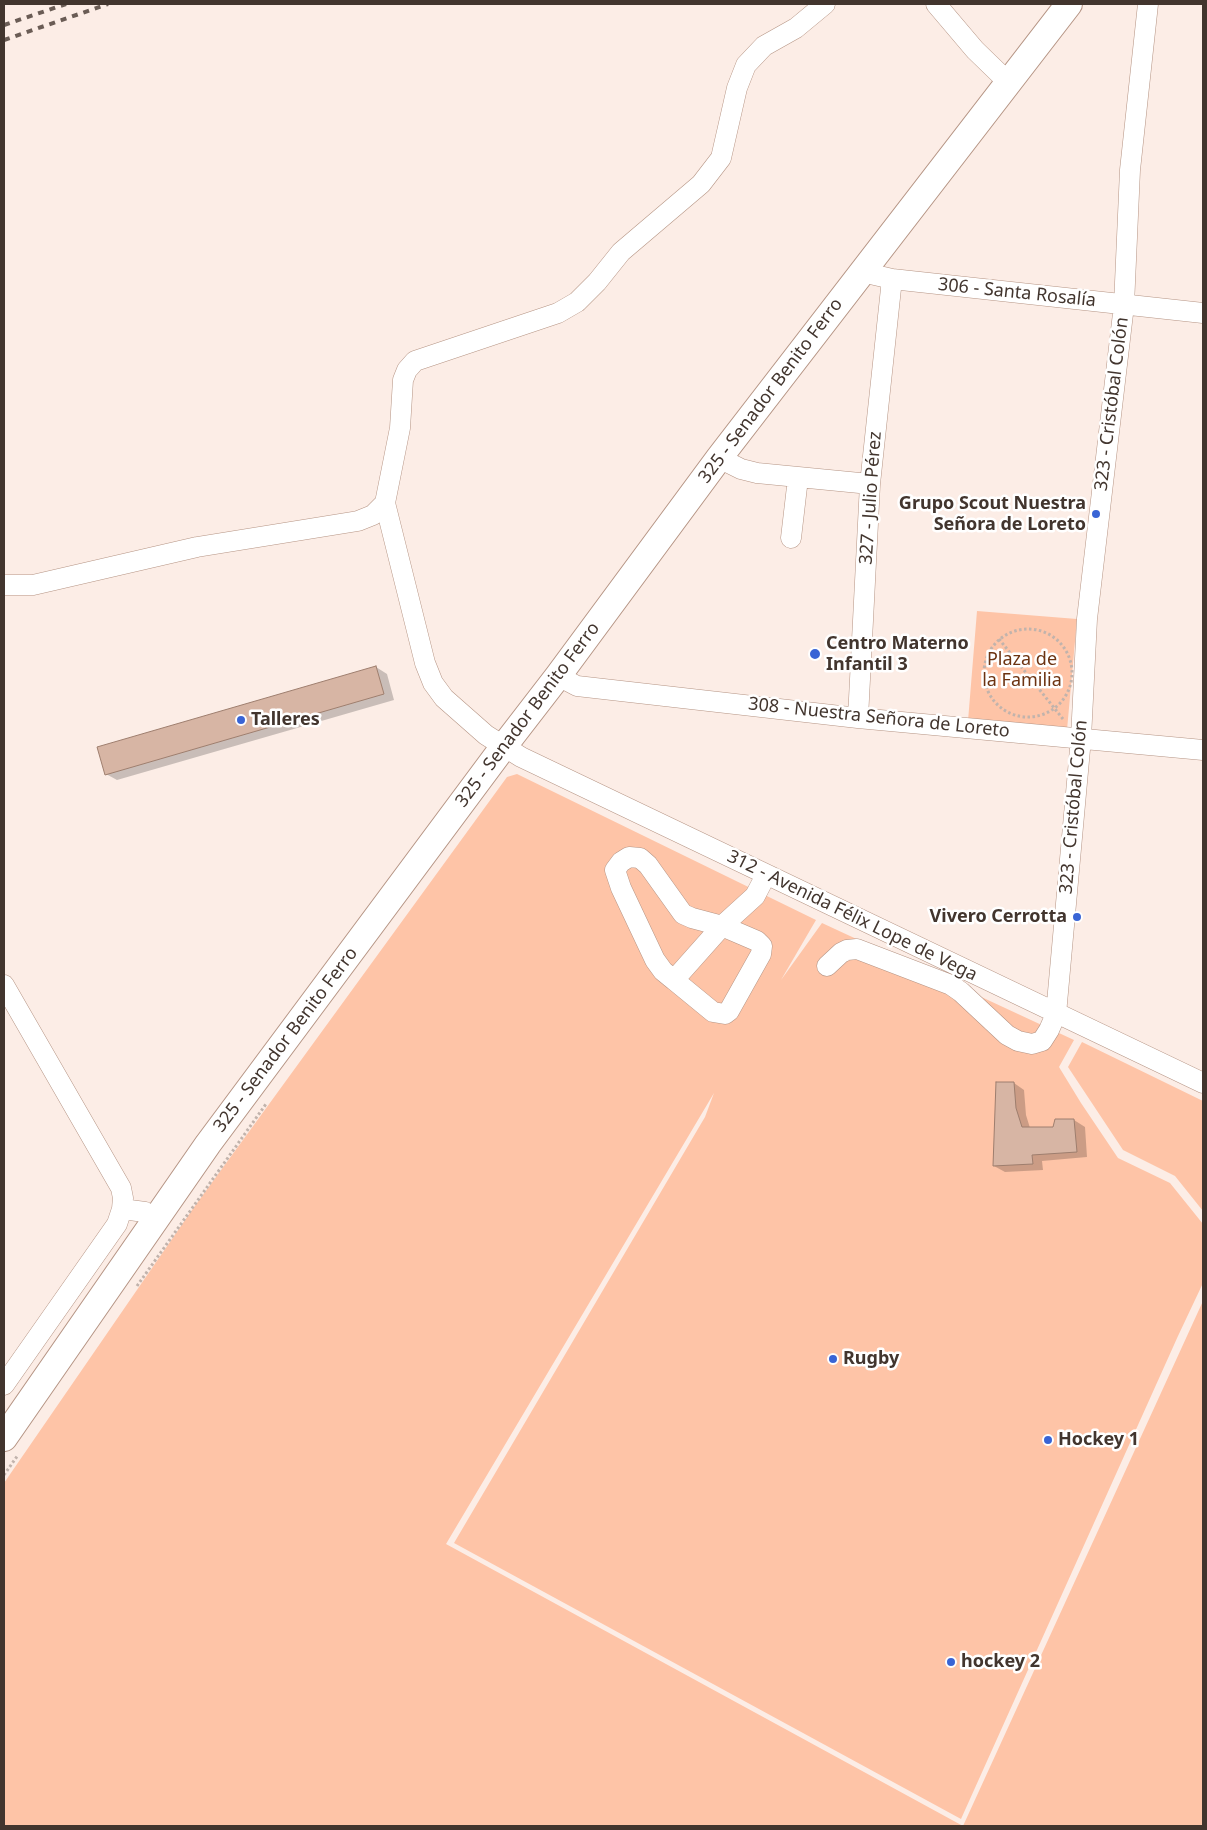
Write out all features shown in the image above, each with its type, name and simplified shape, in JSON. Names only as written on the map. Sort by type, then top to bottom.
[{"type":"main road","name":"325 - Senador Benito Ferro","points":[[12,1444],[156,1220],[208,1144],[558,676],[718,458],[1069,4]]},
{"type":"street","points":[[4,585],[33,585],[197,547],[358,521],[373,515],[385,503],[400,428],[403,380],[407,370],[415,361],[558,313],[577,302],[598,282],[621,252],[701,184],[721,158],[737,88],[746,65],[764,46],[796,28],[825,4]]},
{"type":"street","points":[[936,4],[975,50],[1008,82]]},
{"type":"street","name":"323 - Cristóbal Colón","points":[[1056,1014],[1081,738],[1088,619],[1124,305],[1130,170],[1148,4]]},
{"type":"street","name":"306 - Santa Rosalía","points":[[862,272],[892,279],[1203,313]]},
{"type":"street","name":"327 - Julio Pérez","points":[[858,718],[870,484],[892,279]]},
{"type":"street","points":[[718,458],[741,469],[757,473],[870,484]]},
{"type":"street","points":[[791,538],[798,478]]},
{"type":"street","name":"312 - Avenida Félix Lope de Vega","points":[[385,503],[425,663],[434,683],[444,698],[486,735],[521,757],[1056,1014],[1203,1082]]},
{"type":"street","name":"308 - Nuestra Señora de Loreto","points":[[558,676],[577,686],[858,718],[1203,750]]},
{"type":"street","points":[[629,857],[640,858],[648,865],[683,914],[722,926],[757,941],[762,946],[761,954],[729,1011],[725,1014],[713,1012],[674,980],[662,971],[655,960],[621,888],[616,870],[621,862],[629,857]]},
{"type":"street","points":[[674,980],[722,926],[755,896],[766,875]]},
{"type":"street","points":[[827,966],[840,953],[857,949],[951,984],[1007,1035],[1032,1044],[1042,1041],[1056,1014]]},
{"type":"street","points":[[4,984],[121,1188],[122,1198],[122,1209],[117,1224],[4,1385]]},
{"type":"street","points":[[122,1209],[145,1212],[156,1220]]},
{"type":"path","points":[[1028,629],[1050,635],[1062,646],[1071,667],[1070,683],[1064,697],[1053,708],[1039,715],[1015,715],[1002,708],[991,696],[985,682],[984,666],[989,652],[999,640],[1013,632],[1028,629]]},
{"type":"path","points":[[999,640],[1053,708]]},
{"type":"path","points":[[135,1289],[266,1104]]},
{"type":"path","points":[[4,1475],[12,1444]]},
{"type":"green space","name":"Plaza de la Familia","points":[[977,611],[1077,619],[1067,730],[968,721]]},
{"type":"green space","points":[[517,774],[816,920],[781,980],[822,923],[1074,1040],[1059,1067],[1118,1158],[1170,1183],[1203,1224],[1203,1283],[961,1819],[454,1543],[705,1117],[714,1093],[446,1544],[963,1826],[4,1826],[4,1483],[192,1210],[507,777]]},
{"type":"green space","points":[[1082,1042],[1203,1101],[1203,1211],[1175,1176],[1123,1150],[1068,1067]]},
{"type":"green space","points":[[1203,1301],[1203,1826],[963,1826]]},
{"type":"building","name":"Talleres","points":[[376,666],[384,694],[105,775],[97,747]]},
{"type":"building","points":[[996,1082],[1014,1082],[1016,1108],[1022,1127],[1053,1127],[1055,1119],[1074,1119],[1077,1152],[1032,1155],[1033,1164],[993,1166]]},
{"type":"railway","points":[[4,25],[66,4]]},
{"type":"railway","points":[[4,40],[108,4]]},
{"type":"place","name":"Grupo Scout Nuestra Señora de Loreto","points":[[1096,514]]},
{"type":"place","name":"Centro Materno Infantil 3","points":[[815,654]]},
{"type":"place","name":"Talleres","points":[[241,720]]},
{"type":"place","name":"Vivero Cerrotta","points":[[1077,917]]},
{"type":"place","name":"Rugby","points":[[833,1359]]},
{"type":"place","name":"Hockey 1","points":[[1048,1440]]},
{"type":"place","name":"hockey 2","points":[[951,1662]]}]
